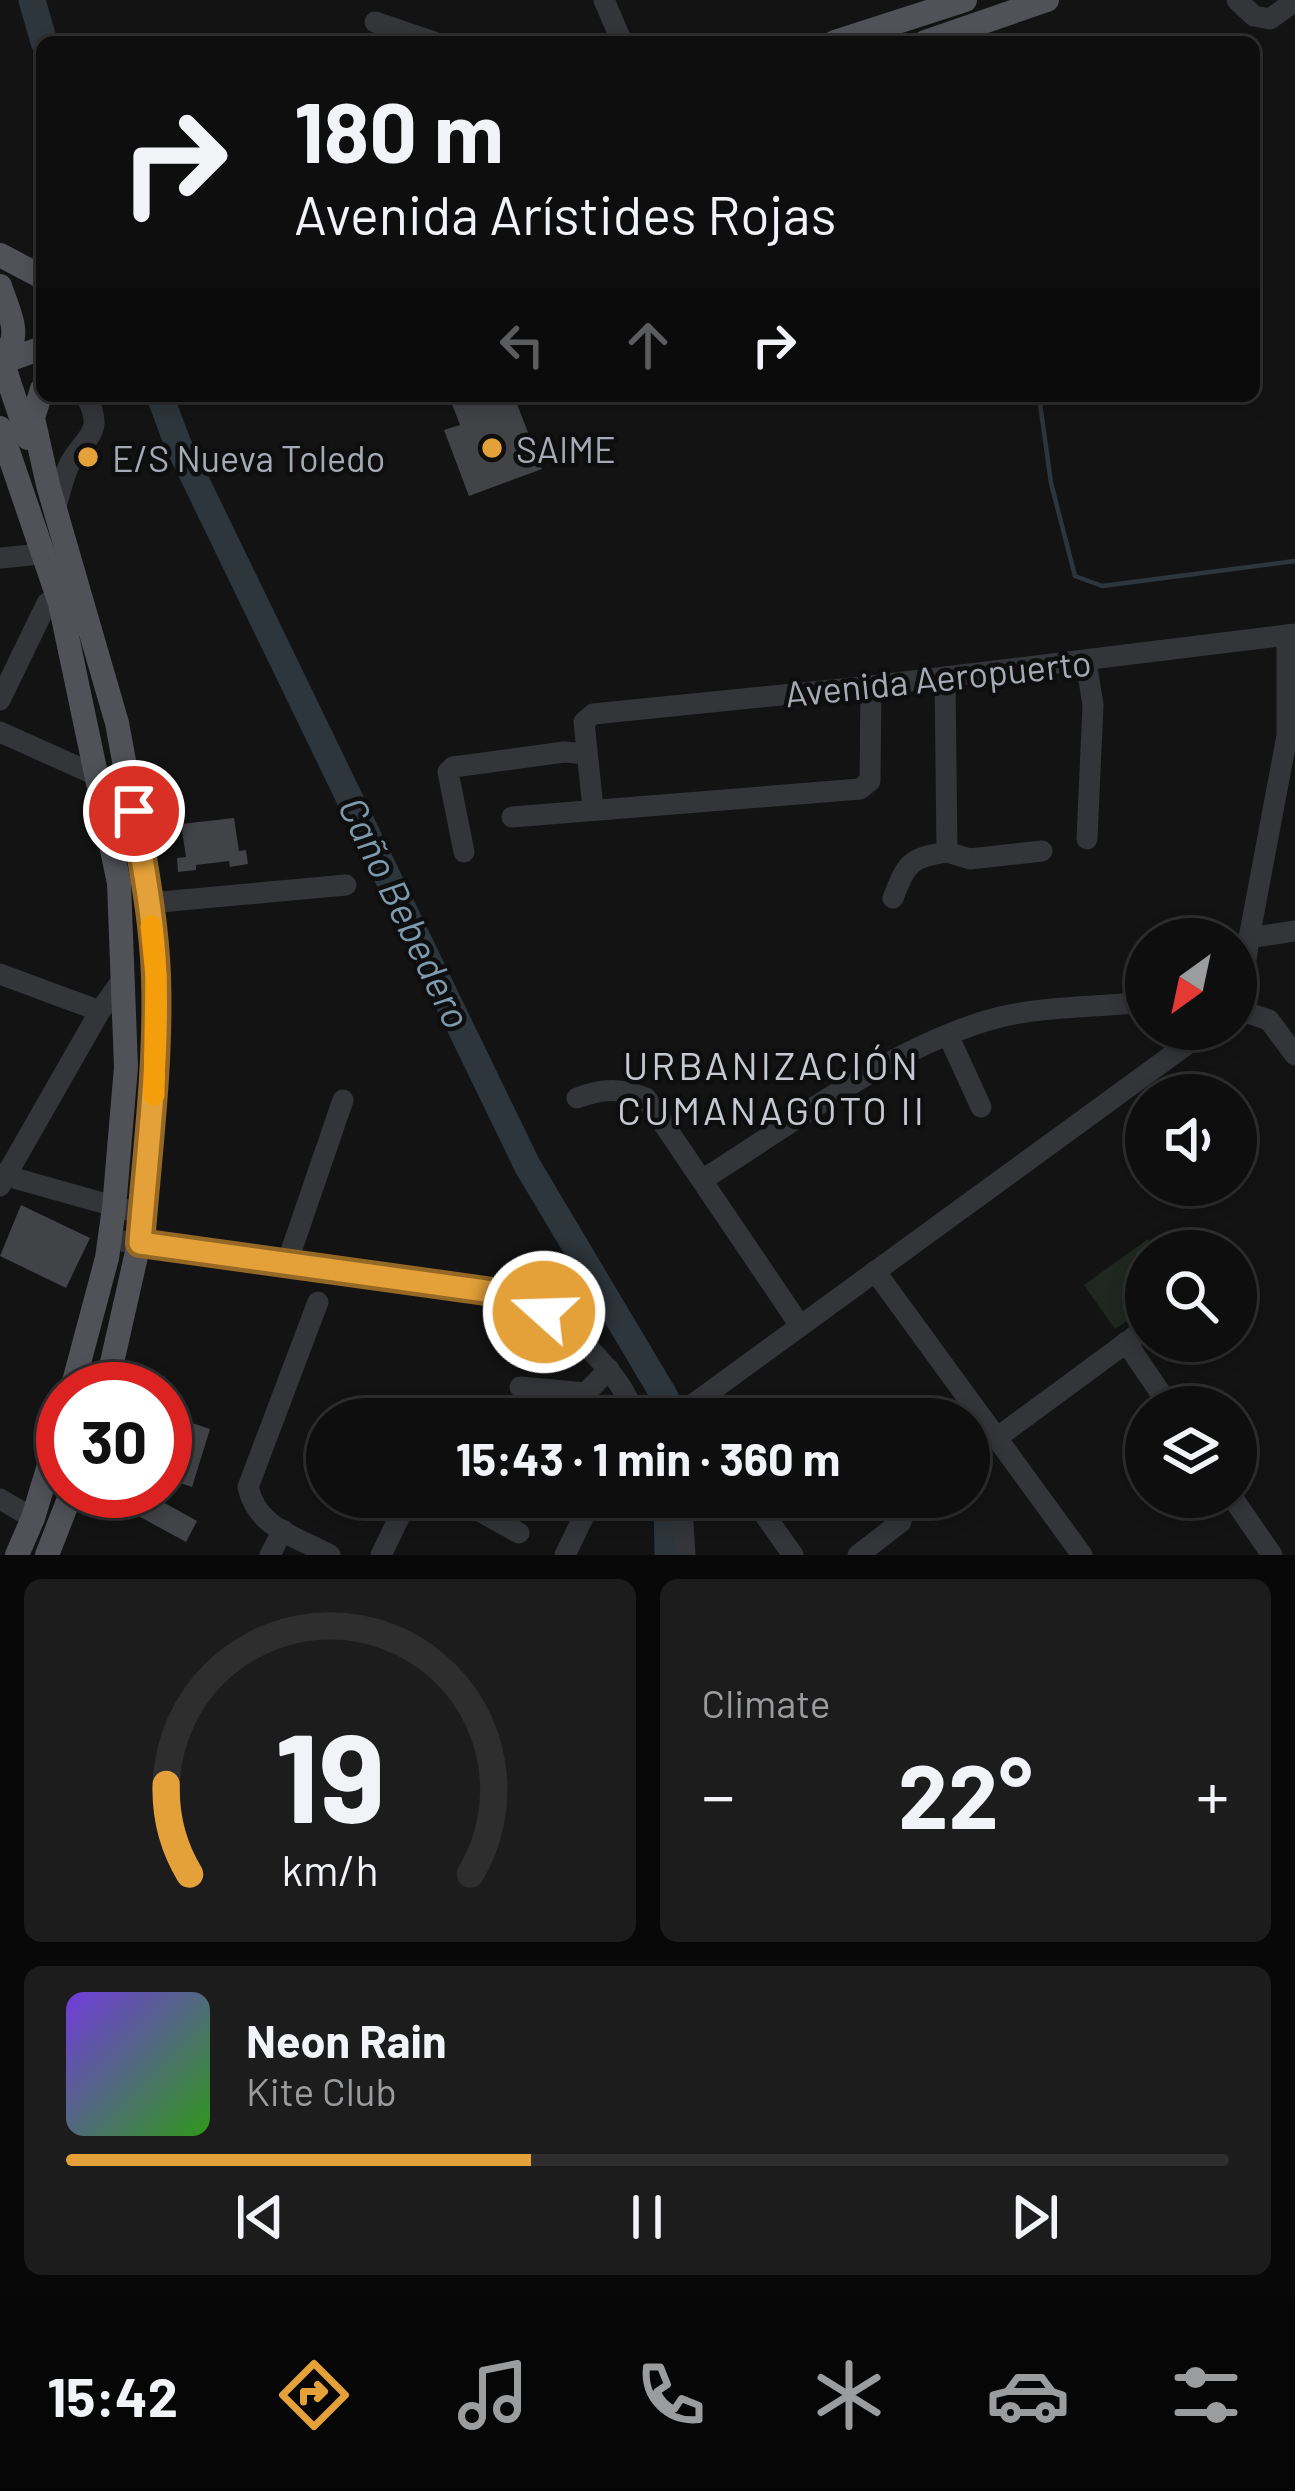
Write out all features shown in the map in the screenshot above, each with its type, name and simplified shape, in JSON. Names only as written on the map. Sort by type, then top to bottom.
[{"type":"main road","points":[[854,36],[965,0]]},
{"type":"main road","points":[[942,36],[1046,0]]},
{"type":"main road","points":[[0,255],[36,274]]},
{"type":"main road","points":[[0,286],[4,355],[70,560]]},
{"type":"main road","points":[[4,355],[36,331]]},
{"type":"main road","points":[[4,355],[36,349]]},
{"type":"main road","points":[[38,402],[33,418],[55,509],[117,723],[149,902],[156,976],[154,1109],[140,1243],[112,1362]]},
{"type":"main road","points":[[0,428],[60,603],[119,883],[126,1067],[110,1239],[79,1362]]},
{"type":"main road","points":[[0,465],[83,701]]},
{"type":"main road","points":[[17,1555],[36,1508]]},
{"type":"main road","points":[[47,1555],[61,1518]]},
{"type":"street","points":[[604,0],[619,36]]},
{"type":"street","points":[[1238,0],[1254,16],[1270,19],[1295,1]]},
{"type":"street","points":[[375,22],[416,36]]},
{"type":"street","points":[[55,509],[70,464],[91,439],[95,414],[89,402]]},
{"type":"street","points":[[0,558],[31,555]]},
{"type":"street","points":[[0,700],[47,603]]},
{"type":"street","points":[[1253,918],[1287,736],[1291,635]]},
{"type":"street","name":"Avenida Aeropuerto","points":[[587,754],[584,722],[593,714],[1291,635]]},
{"type":"street","points":[[1086,661],[1093,705],[1087,839]]},
{"type":"street","points":[[945,677],[947,852]]},
{"type":"street","points":[[512,818],[860,789],[871,781],[872,686]]},
{"type":"street","points":[[0,732],[98,776]]},
{"type":"street","points":[[464,851],[448,772],[453,766],[564,752],[587,754],[592,808]]},
{"type":"street","points":[[892,898],[916,857],[947,852],[970,859],[1042,851]]},
{"type":"street","points":[[149,902],[346,885]]},
{"type":"street","points":[[1257,937],[1295,931]]},
{"type":"street","points":[[0,974],[100,1011]]},
{"type":"street","points":[[123,979],[2,1179],[142,1214]]},
{"type":"street","points":[[702,1180],[902,1056],[948,1034],[1002,1016],[1125,1004]]},
{"type":"street","points":[[1257,1017],[1269,1020],[1295,1055]]},
{"type":"street","points":[[948,1034],[981,1107]]},
{"type":"street","points":[[708,1398],[1163,1050]]},
{"type":"street","points":[[577,1099],[602,1088],[646,1098],[799,1324]]},
{"type":"street","points":[[287,1263],[343,1100]]},
{"type":"street","points":[[110,1239],[500,1293],[544,1312],[609,1369],[630,1398]]},
{"type":"street","points":[[875,1271],[1082,1555]]},
{"type":"street","points":[[318,1302],[248,1486],[261,1519],[330,1555]]},
{"type":"street","points":[[998,1437],[1125,1343]]},
{"type":"street","points":[[520,1387],[586,1393],[609,1369]]},
{"type":"street","points":[[0,1499],[33,1518]]},
{"type":"street","points":[[381,1555],[399,1518]]},
{"type":"street","points":[[492,1518],[519,1533]]},
{"type":"street","points":[[565,1555],[583,1518]]},
{"type":"street","points":[[677,1518],[685,1555]]},
{"type":"street","points":[[767,1518],[793,1555]]},
{"type":"street","points":[[1246,1518],[1272,1555]]},
{"type":"street","points":[[858,1555],[901,1522]]},
{"type":"street","points":[[270,1555],[283,1530]]},
{"type":"shaded area","points":[[1125,1256],[1125,1323],[1115,1329],[1084,1285]]},
{"type":"building","name":"SAIME","points":[[451,402],[516,402],[542,469],[469,496],[444,430],[460,425]]},
{"type":"building","points":[[234,818],[239,851],[246,850],[248,864],[230,867],[229,861],[178,872],[177,858],[186,857],[181,824]]},
{"type":"building","points":[[21,1205],[90,1238],[66,1288],[0,1256]]},
{"type":"building","points":[[192,1423],[210,1429],[192,1487]]},
{"type":"building","points":[[142,1518],[192,1518],[197,1521],[186,1542]]},
{"type":"waterway","name":"Caño Bebedero","points":[[32,0],[42,36]]},
{"type":"waterway","name":"Caño Bebedero","points":[[162,402],[177,442],[527,1165],[665,1398]]},
{"type":"waterway","points":[[1040,402],[1051,483],[1075,576],[1102,586],[1295,561]]},
{"type":"waterway","name":"Caño Bebedero","points":[[667,1518],[668,1555]]},
{"type":"slow traffic","points":[[151,926],[156,976],[154,1095]]},
{"type":"place","name":"SAIME","points":[[492,448]]},
{"type":"place","name":"E/S Nueva Toledo","points":[[88,457]]},
{"type":"district","name":"URBANIZACIÓN CUMANAGOTO II","points":[[772,1086]]},
{"type":"route","points":[[134,811],[156,976],[154,1109],[140,1243],[500,1293],[544,1312]]}]
